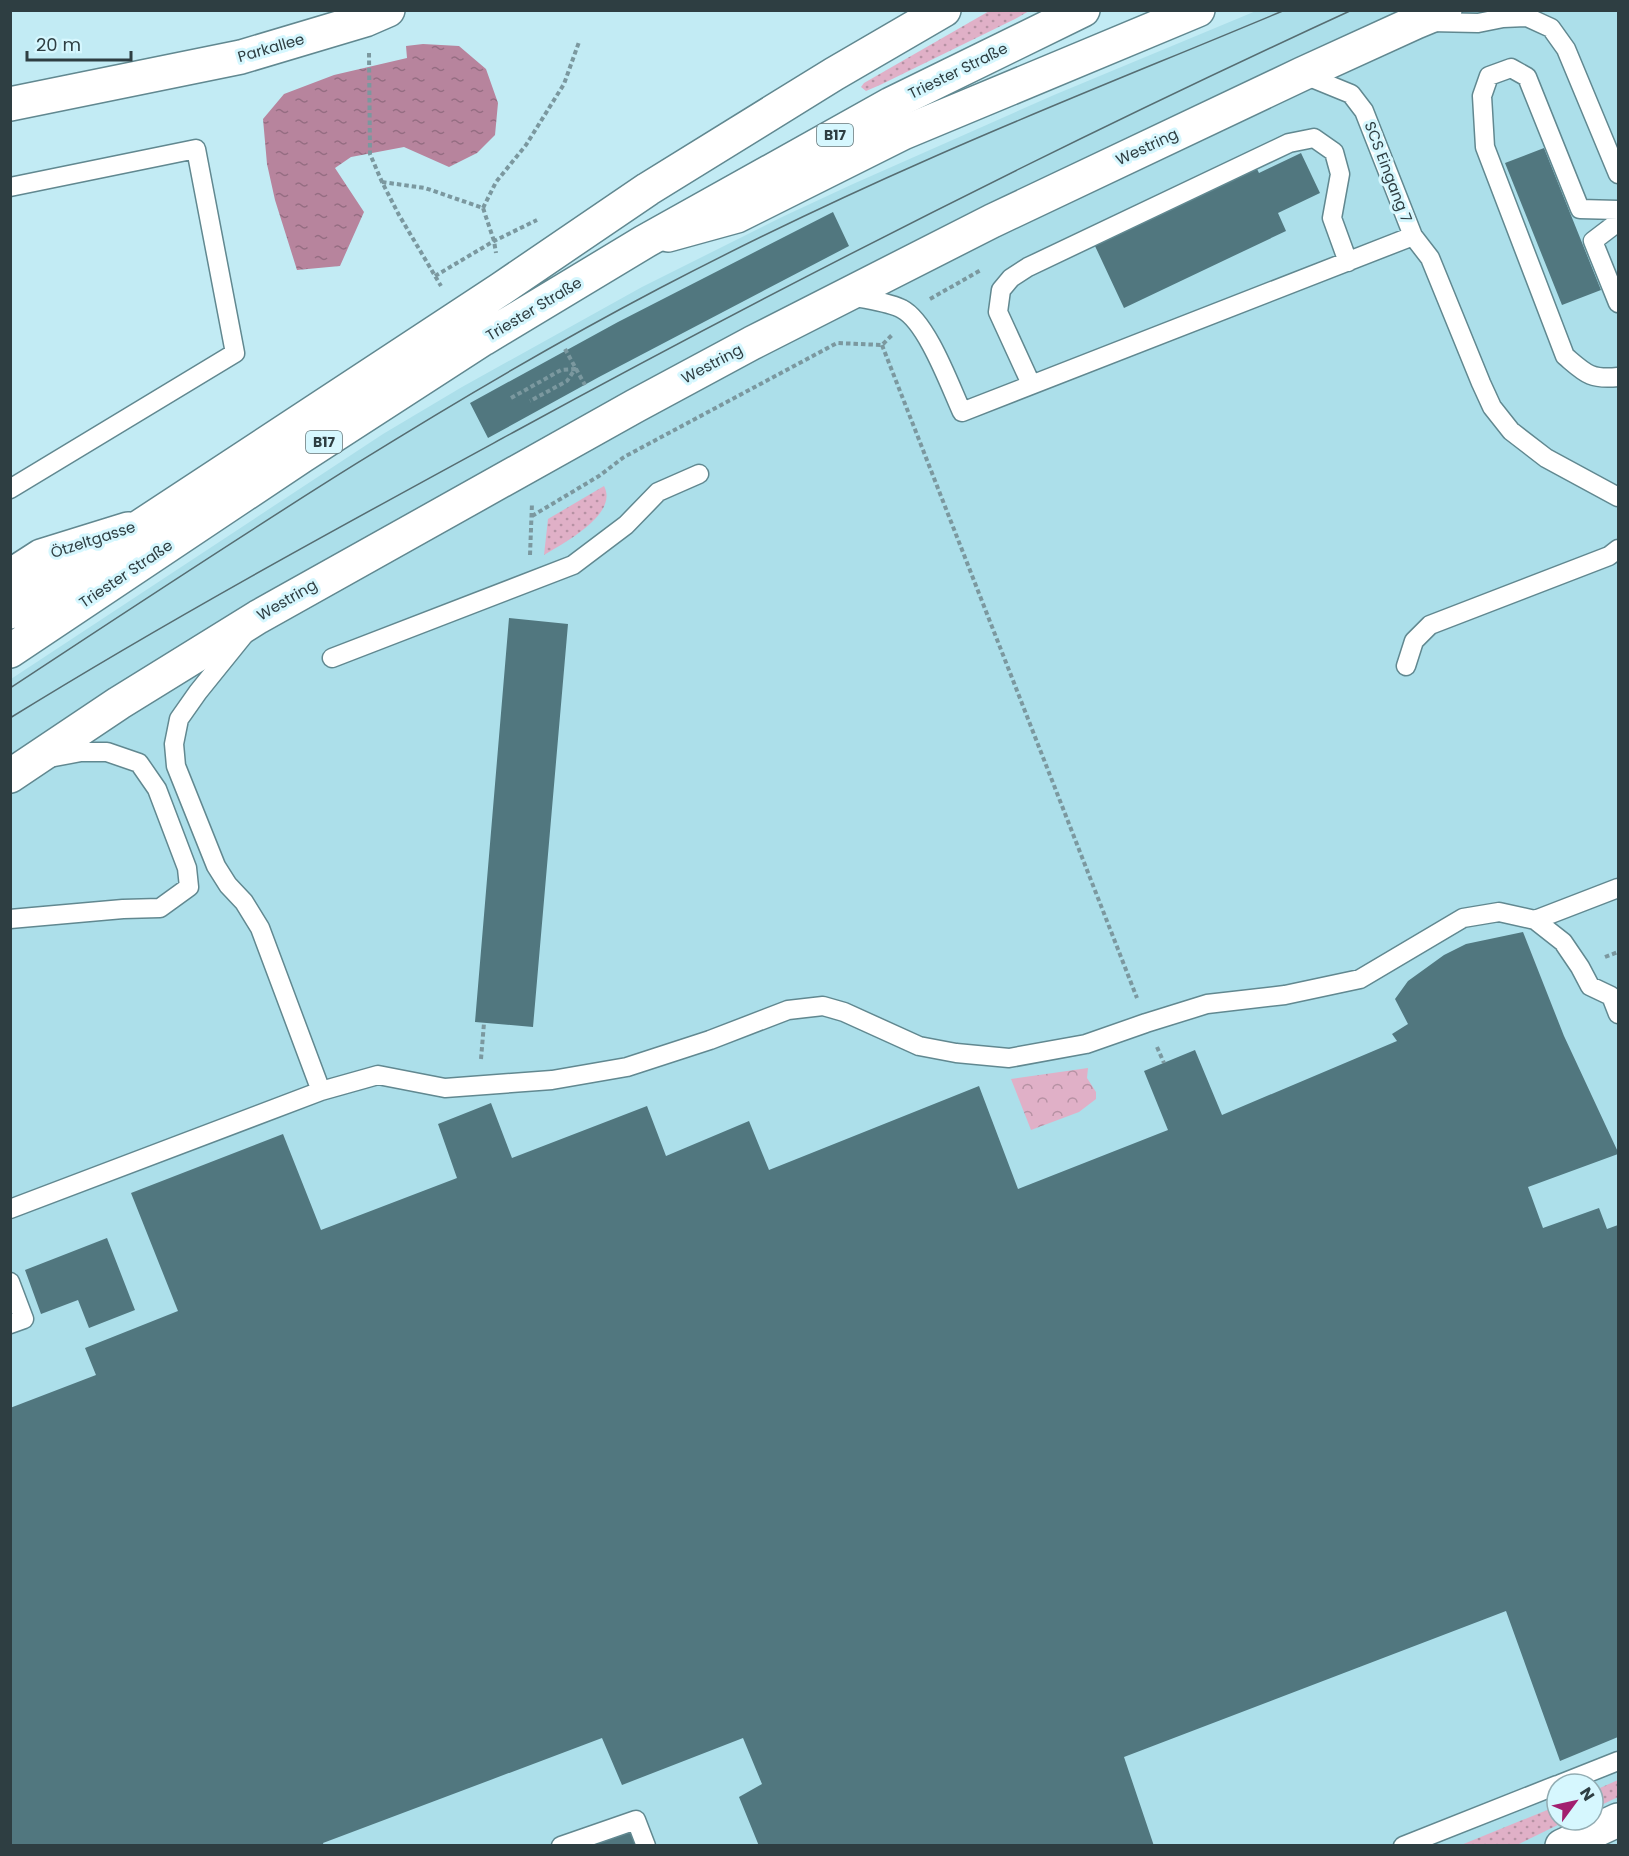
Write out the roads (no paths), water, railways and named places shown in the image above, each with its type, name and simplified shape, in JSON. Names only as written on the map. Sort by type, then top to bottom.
[{"type":"street","name":"Parkallee","points":[[10,104],[241,57],[365,20],[388,10]]},
{"type":"street","name":"Triester Straße","points":[[10,612],[648,189],[834,74],[944,10]]},
{"type":"street","name":"Triester Straße","points":[[10,651],[302,456],[483,339],[644,242],[891,104],[1083,10]]},
{"type":"street","points":[[644,242],[736,216],[903,133],[1198,10]]},
{"type":"street","name":"Westring","points":[[22,769],[119,703],[258,617],[624,411],[992,221],[1302,74],[1431,16]]},
{"type":"street","name":"Ötzeltgasse","points":[[10,576],[41,556],[144,524]]},
{"type":"street","points":[[1562,1845],[1618,1820]]},
{"type":"lane","points":[[1431,16],[1478,23],[1503,18],[1527,17],[1551,28],[1566,49],[1618,174]]},
{"type":"lane","points":[[1618,210],[1580,209],[1527,77],[1511,68],[1489,76],[1482,96],[1485,147],[1565,356],[1587,375],[1605,379],[1618,377]]},
{"type":"lane","name":"SCS Eingang 7","points":[[1302,74],[1351,94],[1364,111],[1413,236],[1430,258],[1492,407],[1511,430],[1546,458],[1618,497]]},
{"type":"lane","points":[[1031,384],[999,312],[1001,290],[1011,278],[1028,267],[1289,143],[1314,138],[1334,152],[1340,174],[1332,218],[1348,262]]},
{"type":"lane","points":[[10,187],[196,149],[235,353],[10,489]]},
{"type":"lane","points":[[1618,222],[1593,241],[1618,303]]},
{"type":"lane","points":[[846,295],[901,308],[912,316],[927,336],[962,412],[1413,236]]},
{"type":"lane","points":[[332,658],[573,565],[626,525],[658,492],[699,474]]},
{"type":"lane","points":[[1406,666],[1414,642],[1430,625],[1609,556],[1618,549]]},
{"type":"lane","points":[[258,617],[179,719],[174,744],[176,766],[216,866],[228,885],[244,902],[260,928],[321,1091]]},
{"type":"lane","points":[[10,919],[160,908],[189,887],[186,868],[157,789],[139,763],[108,752],[81,752],[22,769]]},
{"type":"lane","points":[[1535,920],[1618,888]]},
{"type":"lane","points":[[10,1209],[321,1091],[378,1075],[444,1088],[552,1080],[627,1067],[710,1040],[788,1010],[823,1006],[844,1012],[884,1032],[920,1046],[956,1053],[1009,1058],[1086,1044],[1207,1004],[1285,995],[1360,979],[1463,918],[1499,912],[1535,920],[1563,942],[1590,986],[1611,996],[1618,1014]]},
{"type":"lane","points":[[10,1282],[24,1319],[10,1324]]},
{"type":"lane","points":[[1591,1772],[1618,1761]]},
{"type":"lane","points":[[1403,1845],[1545,1790]]},
{"type":"lane","points":[[561,1845],[636,1820],[646,1845]]},
{"type":"water","points":[[423,44],[459,46],[486,69],[498,103],[495,135],[477,153],[449,167],[404,147],[351,157],[335,168],[364,212],[340,266],[297,270],[275,200],[267,164],[263,119],[284,94],[334,75],[407,58],[406,46]]},
{"type":"tram line","points":[[10,688],[330,480],[493,381],[660,288],[895,174],[1285,10]]},
{"type":"tram line","points":[[10,718],[260,571],[721,321],[1034,162],[1352,10]]}]
